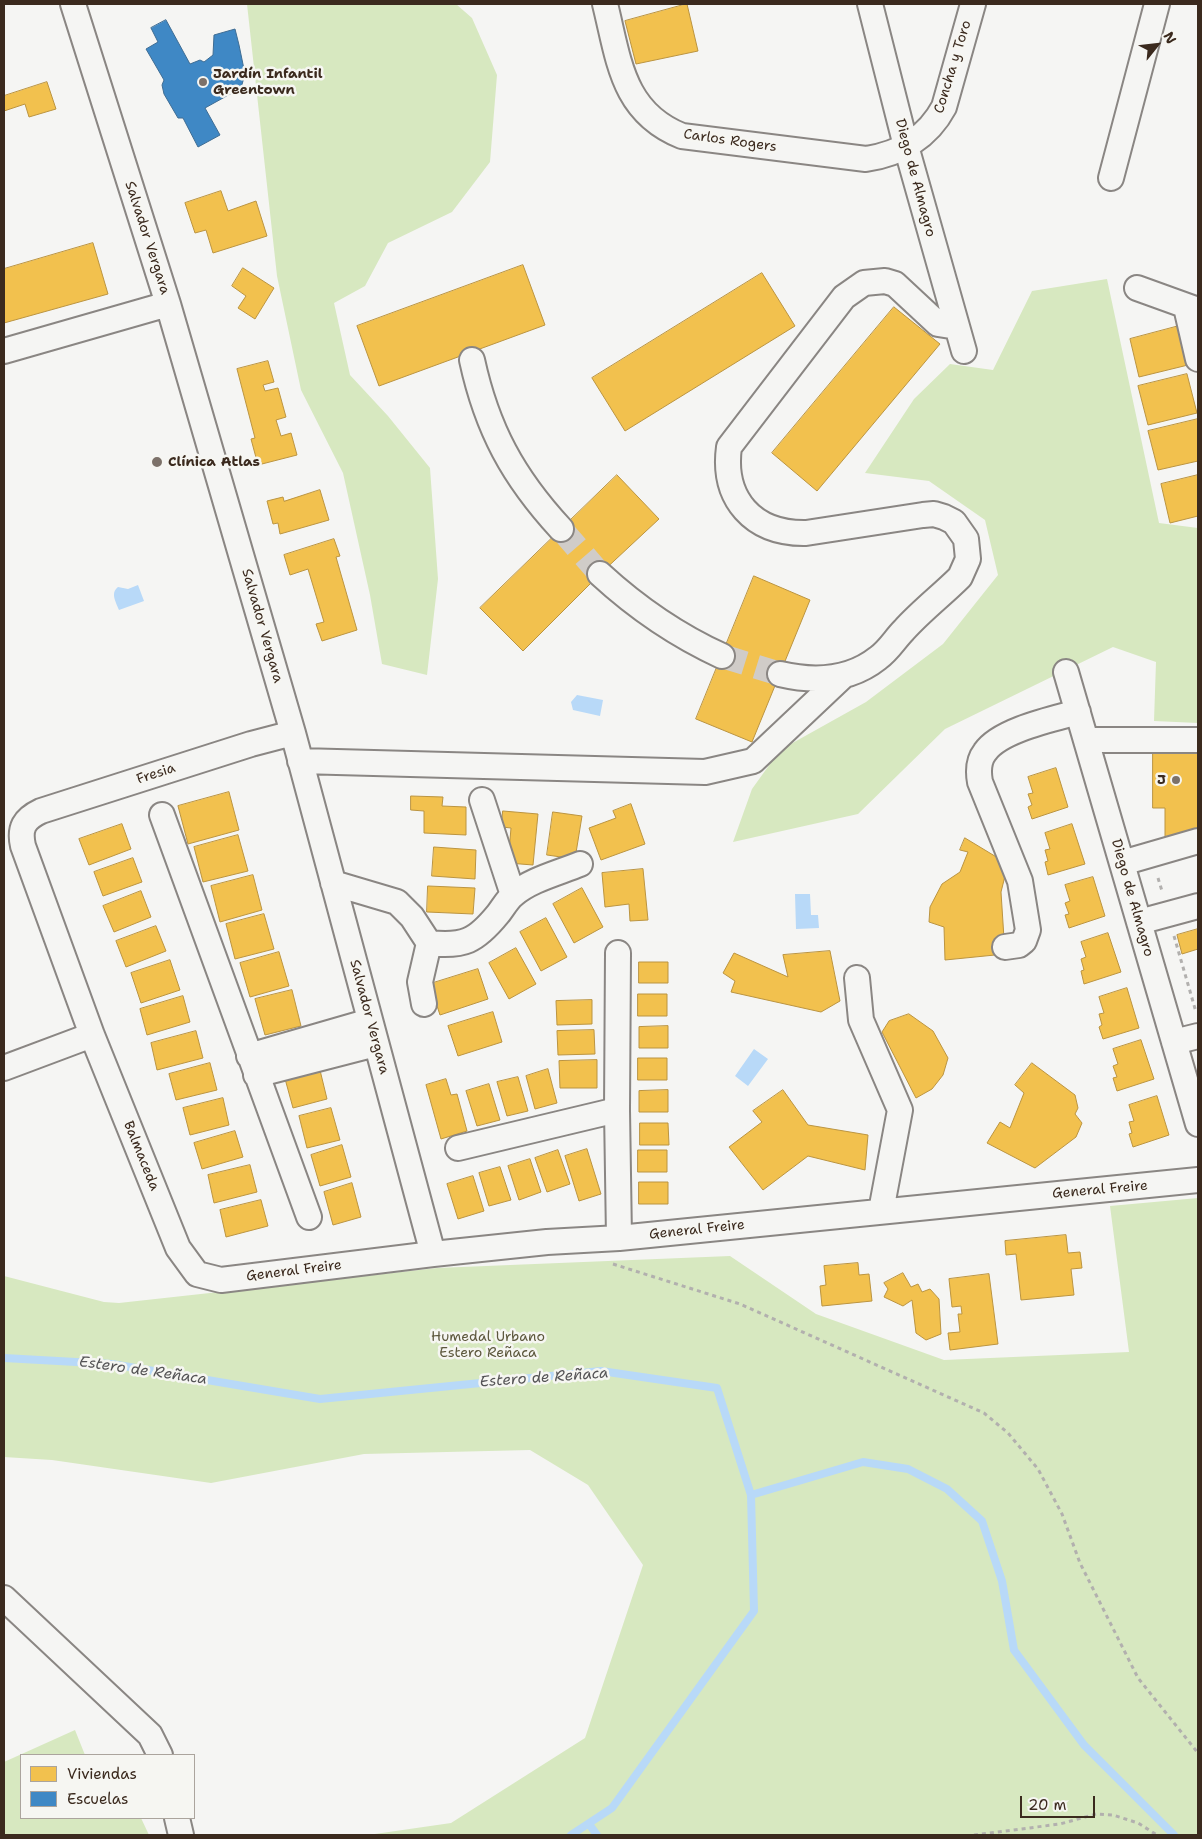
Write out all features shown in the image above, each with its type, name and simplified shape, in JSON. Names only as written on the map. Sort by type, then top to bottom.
[{"type":"street","name":"Salvador Vergara","points":[[72,4],[168,304],[293,733],[433,1254]]},
{"type":"street","name":"Carlos Rogers","points":[[605,4],[626,86],[644,112],[668,130],[682,136],[854,158],[879,157],[906,146]]},
{"type":"street","name":"Diego de Almagro","points":[[870,4],[906,146],[964,350]]},
{"type":"street","name":"Concha y Toro","points":[[906,146],[927,131],[944,107],[973,4]]},
{"type":"street","points":[[1111,178],[1157,4]]},
{"type":"street","points":[[300,761],[705,772],[753,761],[843,676],[878,659],[903,630],[960,577],[968,559],[966,539],[954,522],[934,514],[806,532],[777,530],[752,517],[734,492],[727,462],[729,447],[844,296],[854,289],[875,281],[895,284],[938,324],[957,327]]},
{"type":"street","points":[[1137,288],[1192,309],[1198,359]]},
{"type":"street","points":[[4,351],[168,304]]},
{"type":"street","points":[[472,360],[484,406],[502,451],[519,479],[561,529]]},
{"type":"street","points":[[600,574],[649,616],[677,634],[722,656]]},
{"type":"street","name":"Diego de Almagro","points":[[1066,672],[1198,1124]]},
{"type":"street","points":[[780,674],[813,680],[843,676]]},
{"type":"street","points":[[1005,947],[1019,945],[1024,941],[1028,930],[1020,881],[980,782],[978,771],[980,760],[984,752],[995,742],[1024,729],[1078,712]]},
{"type":"street","name":"Fresia","points":[[23,824],[31,816],[41,811],[251,744],[293,733]]},
{"type":"street","points":[[1086,740],[1198,740]]},
{"type":"street","points":[[482,800],[513,895]]},
{"type":"street","points":[[162,815],[309,1217]]},
{"type":"street","name":"Balmaceda","points":[[23,824],[20,833],[23,846],[92,1035],[178,1248],[197,1274]]},
{"type":"street","points":[[1122,862],[1198,841]]},
{"type":"street","points":[[429,943],[463,944],[479,935],[513,895],[537,882],[580,864]]},
{"type":"street","points":[[333,883],[397,902],[412,917],[429,943],[420,982],[424,1004]]},
{"type":"street","points":[[1139,922],[1198,906]]},
{"type":"street","points":[[618,953],[617,1110],[619,1238]]},
{"type":"street","points":[[857,978],[861,1020],[900,1110],[881,1211]]},
{"type":"street","points":[[253,1066],[370,1021]]},
{"type":"street","points":[[4,1068],[92,1035]]},
{"type":"street","points":[[1174,1042],[1198,1036]]},
{"type":"street","points":[[253,1066],[376,1044]]},
{"type":"street","points":[[458,1148],[617,1110]]},
{"type":"street","name":"General Freire","points":[[197,1274],[221,1280],[547,1242],[619,1238],[1198,1180]]},
{"type":"street","points":[[4,1598],[150,1735],[160,1754]]},
{"type":"street","points":[[177,1819],[181,1835]]},
{"type":"path","points":[[611,1263],[740,1304],[984,1413],[1008,1433],[1038,1469],[1062,1514],[1080,1563],[1138,1678],[1198,1753]]},
{"type":"path","points":[[974,1835],[1060,1824],[1096,1814],[1113,1814],[1138,1823],[1157,1835]]},
{"type":"green space","points":[[247,4],[456,4],[472,18],[497,75],[490,162],[452,212],[388,243],[365,286],[334,303],[350,375],[388,416],[430,468],[438,579],[427,675],[382,664],[370,595],[343,473],[301,390],[277,276]]},
{"type":"green space","points":[[1107,279],[1159,523],[1198,528],[1198,723],[1154,721],[1156,662],[1113,647],[945,729],[858,814],[733,842],[752,789],[780,750],[866,702],[943,644],[998,575],[985,520],[929,481],[865,473],[914,399],[950,364],[993,370],[1032,291]]},
{"type":"green space","name":"Humedal Urbano Estero Reñaca","points":[[1198,1198],[1198,1835],[368,1835],[451,1823],[585,1738],[643,1565],[588,1485],[530,1450],[364,1454],[211,1483],[52,1460],[4,1457],[4,1276],[104,1302],[119,1303],[437,1268],[730,1256],[816,1314],[944,1360],[1129,1352],[1110,1206]]},
{"type":"green space","points":[[75,1730],[85,1754],[22,1754]]},
{"type":"green space","points":[[20,1755],[20,1819],[141,1819],[149,1835],[4,1835],[4,1762]]},
{"type":"water","points":[[138,585],[144,601],[119,610],[114,598],[116,589],[118,587],[128,589]]},
{"type":"water","points":[[577,695],[603,700],[600,716],[573,710],[571,702]]},
{"type":"water","points":[[795,894],[810,894],[811,915],[818,915],[819,928],[796,929]]},
{"type":"water","points":[[754,1049],[768,1059],[748,1086],[735,1076]]},
{"type":"building: Viviendas","points":[[687,4],[698,51],[636,64],[625,21]]},
{"type":"building: Viviendas","points":[[47,82],[56,109],[29,117],[25,104],[4,111],[4,96]]},
{"type":"building: Viviendas","points":[[221,191],[228,211],[256,201],[267,236],[213,253],[206,230],[195,233],[185,203]]},
{"type":"building: Viviendas","points":[[93,243],[108,294],[4,323],[4,269]]},
{"type":"building: Viviendas","points":[[523,265],[545,325],[379,386],[357,326]]},
{"type":"building: Viviendas","points":[[243,268],[274,288],[255,319],[238,308],[246,296],[232,286]]},
{"type":"building: Viviendas","points":[[762,273],[795,326],[625,431],[592,378]]},
{"type":"building: Viviendas","points":[[894,307],[940,344],[817,491],[772,453]]},
{"type":"building: Viviendas","points":[[1179,326],[1188,365],[1139,377],[1130,339]]},
{"type":"building: Viviendas","points":[[268,361],[274,382],[263,385],[265,391],[278,388],[286,417],[276,420],[281,436],[291,433],[297,455],[258,465],[251,439],[255,438],[237,369]]},
{"type":"building: Viviendas","points":[[1187,374],[1197,413],[1148,425],[1138,386]]},
{"type":"building: Viviendas","points":[[1198,419],[1198,461],[1158,470],[1148,431]]},
{"type":"building: Viviendas","points":[[617,475],[659,519],[600,574],[523,651],[480,608]]},
{"type":"building: Viviendas","points":[[1198,475],[1198,516],[1170,523],[1161,484]]},
{"type":"building: Viviendas","points":[[320,490],[329,520],[280,534],[278,523],[273,524],[267,501],[283,497],[284,501]]},
{"type":"building: Viviendas","points":[[334,539],[340,556],[336,557],[357,630],[322,641],[316,624],[324,622],[308,569],[290,575],[284,555]]},
{"type":"building: Viviendas","points":[[754,576],[810,600],[752,742],[696,719]]},
{"type":"building: Viviendas","name":"J","points":[[1153,751],[1198,751],[1198,838],[1165,837],[1165,808],[1153,808]]},
{"type":"building: Viviendas","points":[[1056,768],[1068,807],[1032,819],[1028,807],[1032,805],[1028,794],[1033,793],[1028,777]]},
{"type":"building: Viviendas","points":[[229,792],[239,830],[188,844],[178,806]]},
{"type":"building: Viviendas","points":[[411,796],[443,797],[442,806],[466,807],[466,835],[424,833],[424,811],[411,810]]},
{"type":"building: Viviendas","points":[[631,804],[645,844],[601,860],[589,828],[616,818],[613,811]]},
{"type":"building: Viviendas","points":[[503,811],[538,814],[533,865],[508,863],[511,828],[502,827]]},
{"type":"building: Viviendas","points":[[553,812],[582,816],[575,859],[547,855]]},
{"type":"building: Viviendas","points":[[122,824],[131,849],[89,865],[79,839]]},
{"type":"building: Viviendas","points":[[1072,824],[1085,864],[1048,875],[1045,862],[1048,861],[1045,850],[1050,849],[1045,833]]},
{"type":"building: Viviendas","points":[[238,835],[248,871],[203,882],[194,847]]},
{"type":"building: Viviendas","points":[[965,838],[1008,864],[1001,892],[1005,954],[945,960],[944,927],[929,922],[930,907],[942,884],[960,872],[968,852],[960,850]]},
{"type":"building: Viviendas","points":[[434,847],[476,850],[475,879],[432,876]]},
{"type":"building: Viviendas","points":[[133,858],[142,882],[103,896],[94,872]]},
{"type":"building: Viviendas","points":[[643,869],[648,920],[630,921],[629,904],[605,907],[602,873]]},
{"type":"building: Viviendas","points":[[253,875],[262,910],[220,922],[211,886]]},
{"type":"building: Viviendas","points":[[1093,877],[1105,916],[1069,928],[1065,915],[1069,914],[1065,903],[1070,901],[1065,885]]},
{"type":"building: Viviendas","points":[[428,886],[475,888],[473,914],[427,912]]},
{"type":"building: Viviendas","points":[[582,888],[603,927],[574,943],[553,904]]},
{"type":"building: Viviendas","points":[[141,891],[151,917],[114,932],[103,906]]},
{"type":"building: Viviendas","points":[[264,914],[274,949],[235,959],[226,924]]},
{"type":"building: Viviendas","points":[[546,918],[567,957],[541,971],[520,932]]},
{"type":"building: Viviendas","points":[[156,926],[166,951],[126,967],[116,941]]},
{"type":"building: Viviendas","points":[[1198,929],[1198,949],[1182,954],[1177,935]]},
{"type":"building: Viviendas","points":[[1108,933],[1121,972],[1084,984],[1081,971],[1084,970],[1081,959],[1086,957],[1081,942]]},
{"type":"building: Viviendas","points":[[516,948],[536,984],[509,999],[489,963]]},
{"type":"building: Viviendas","points":[[830,951],[840,1001],[821,1012],[731,992],[735,981],[723,973],[734,953],[788,977],[783,955]]},
{"type":"building: Viviendas","points":[[279,952],[289,986],[250,997],[240,963]]},
{"type":"building: Viviendas","points":[[170,960],[180,990],[141,1003],[131,973]]},
{"type":"building: Viviendas","points":[[639,962],[668,962],[668,983],[639,983]]},
{"type":"building: Viviendas","points":[[478,969],[488,999],[440,1015],[430,984]]},
{"type":"building: Viviendas","points":[[1127,988],[1139,1028],[1103,1039],[1099,1027],[1102,1025],[1099,1014],[1104,1013],[1099,997]]},
{"type":"building: Viviendas","points":[[292,990],[301,1026],[265,1035],[255,999]]},
{"type":"building: Viviendas","points":[[638,994],[667,994],[667,1016],[638,1016]]},
{"type":"building: Viviendas","points":[[183,996],[190,1022],[147,1035],[140,1009]]},
{"type":"building: Viviendas","points":[[592,1000],[592,1024],[557,1025],[556,1001]]},
{"type":"building: Viviendas","points":[[493,1012],[502,1042],[458,1056],[448,1026]]},
{"type":"building: Viviendas","points":[[909,1014],[933,1031],[948,1058],[943,1075],[932,1089],[916,1098],[882,1032],[889,1021]]},
{"type":"building: Viviendas","points":[[668,1026],[668,1048],[639,1048],[639,1027]]},
{"type":"building: Viviendas","points":[[594,1030],[595,1054],[558,1055],[557,1031]]},
{"type":"building: Viviendas","points":[[196,1031],[203,1058],[157,1070],[151,1043]]},
{"type":"building: Viviendas","points":[[1141,1040],[1154,1079],[1117,1091],[1113,1078],[1117,1077],[1113,1066],[1118,1064],[1113,1049]]},
{"type":"building: Viviendas","points":[[638,1058],[667,1058],[667,1080],[638,1080]]},
{"type":"building: Viviendas","points":[[597,1060],[597,1088],[560,1088],[559,1061]]},
{"type":"building: Viviendas","points":[[210,1063],[217,1090],[176,1100],[169,1074]]},
{"type":"building: Viviendas","points":[[1032,1063],[1075,1095],[1078,1108],[1075,1114],[1082,1123],[1076,1137],[1035,1168],[987,1143],[1000,1122],[1010,1128],[1024,1093],[1015,1085]]},
{"type":"building: Viviendas","points":[[319,1066],[327,1099],[293,1108],[284,1075]]},
{"type":"building: Viviendas","points":[[548,1069],[557,1103],[535,1109],[526,1076]]},
{"type":"building: Viviendas","points":[[518,1077],[528,1111],[507,1116],[497,1082]]},
{"type":"building: Viviendas","points":[[446,1079],[451,1095],[457,1094],[467,1131],[441,1139],[426,1085]]},
{"type":"building: Viviendas","points":[[489,1084],[500,1120],[477,1126],[466,1091]]},
{"type":"building: Viviendas","points":[[668,1090],[668,1112],[639,1112],[639,1091]]},
{"type":"building: Viviendas","points":[[783,1090],[808,1125],[868,1135],[865,1170],[808,1156],[763,1190],[729,1147],[762,1122],[753,1111]]},
{"type":"building: Viviendas","points":[[1157,1096],[1169,1135],[1133,1147],[1129,1134],[1132,1133],[1129,1122],[1134,1121],[1129,1105]]},
{"type":"building: Viviendas","points":[[223,1098],[229,1125],[190,1135],[183,1108]]},
{"type":"building: Viviendas","points":[[331,1108],[340,1140],[307,1148],[299,1116]]},
{"type":"building: Viviendas","points":[[640,1123],[668,1123],[669,1145],[640,1145]]},
{"type":"building: Viviendas","points":[[235,1131],[243,1157],[202,1169],[194,1143]]},
{"type":"building: Viviendas","points":[[342,1145],[351,1177],[320,1186],[311,1155]]},
{"type":"building: Viviendas","points":[[587,1149],[601,1194],[579,1201],[565,1156]]},
{"type":"building: Viviendas","points":[[558,1150],[570,1184],[547,1192],[535,1158]]},
{"type":"building: Viviendas","points":[[638,1150],[667,1150],[667,1172],[638,1172]]},
{"type":"building: Viviendas","points":[[530,1159],[541,1192],[519,1200],[508,1166]]},
{"type":"building: Viviendas","points":[[250,1165],[257,1192],[214,1203],[208,1175]]},
{"type":"building: Viviendas","points":[[500,1167],[511,1200],[489,1206],[479,1173]]},
{"type":"building: Viviendas","points":[[473,1176],[484,1211],[458,1219],[447,1184]]},
{"type":"building: Viviendas","points":[[639,1182],[668,1182],[668,1204],[639,1204]]},
{"type":"building: Viviendas","points":[[352,1183],[361,1217],[333,1225],[324,1192]]},
{"type":"building: Viviendas","points":[[261,1200],[268,1226],[226,1237],[220,1210]]},
{"type":"building: Viviendas","points":[[1066,1235],[1068,1253],[1080,1252],[1082,1268],[1071,1269],[1074,1295],[1021,1300],[1016,1254],[1006,1255],[1005,1241]]},
{"type":"building: Viviendas","points":[[858,1263],[859,1275],[869,1274],[872,1301],[822,1306],[820,1286],[826,1285],[824,1266]]},
{"type":"building: Viviendas","points":[[903,1273],[911,1287],[918,1284],[922,1292],[930,1289],[939,1299],[941,1334],[926,1340],[916,1333],[912,1300],[903,1306],[884,1297],[888,1289],[884,1283]]},
{"type":"building: Viviendas","points":[[989,1274],[998,1344],[950,1350],[948,1333],[960,1332],[958,1314],[962,1314],[961,1306],[952,1307],[949,1279]]},
{"type":"building: Escuelas","name":"Jardín Infantil Greentown","points":[[166,20],[190,64],[200,60],[204,62],[213,55],[214,35],[235,29],[245,74],[241,88],[205,108],[220,135],[198,147],[183,118],[178,118],[164,94],[162,85],[164,80],[146,49],[158,42],[151,28]]},
{"type":"waterway","name":"Estero de Reñaca","points":[[4,1358],[112,1364],[320,1399],[601,1371],[717,1388],[751,1495],[754,1611],[612,1808],[571,1835]]},
{"type":"waterway","points":[[751,1495],[863,1462],[908,1469],[947,1489],[982,1521],[1002,1581],[1014,1650],[1084,1745],[1174,1835]]},
{"type":"waterway","points":[[589,1824],[597,1835]]},
{"type":"tunnel","points":[[561,529],[600,574]]},
{"type":"tunnel","points":[[722,656],[780,674]]},
{"type":"place","name":"Jardín Infantil Greentown","points":[[203,82]]},
{"type":"place","name":"Clínica Atlas","points":[[157,462]]},
{"type":"place","name":"J","points":[[1176,780]]}]
